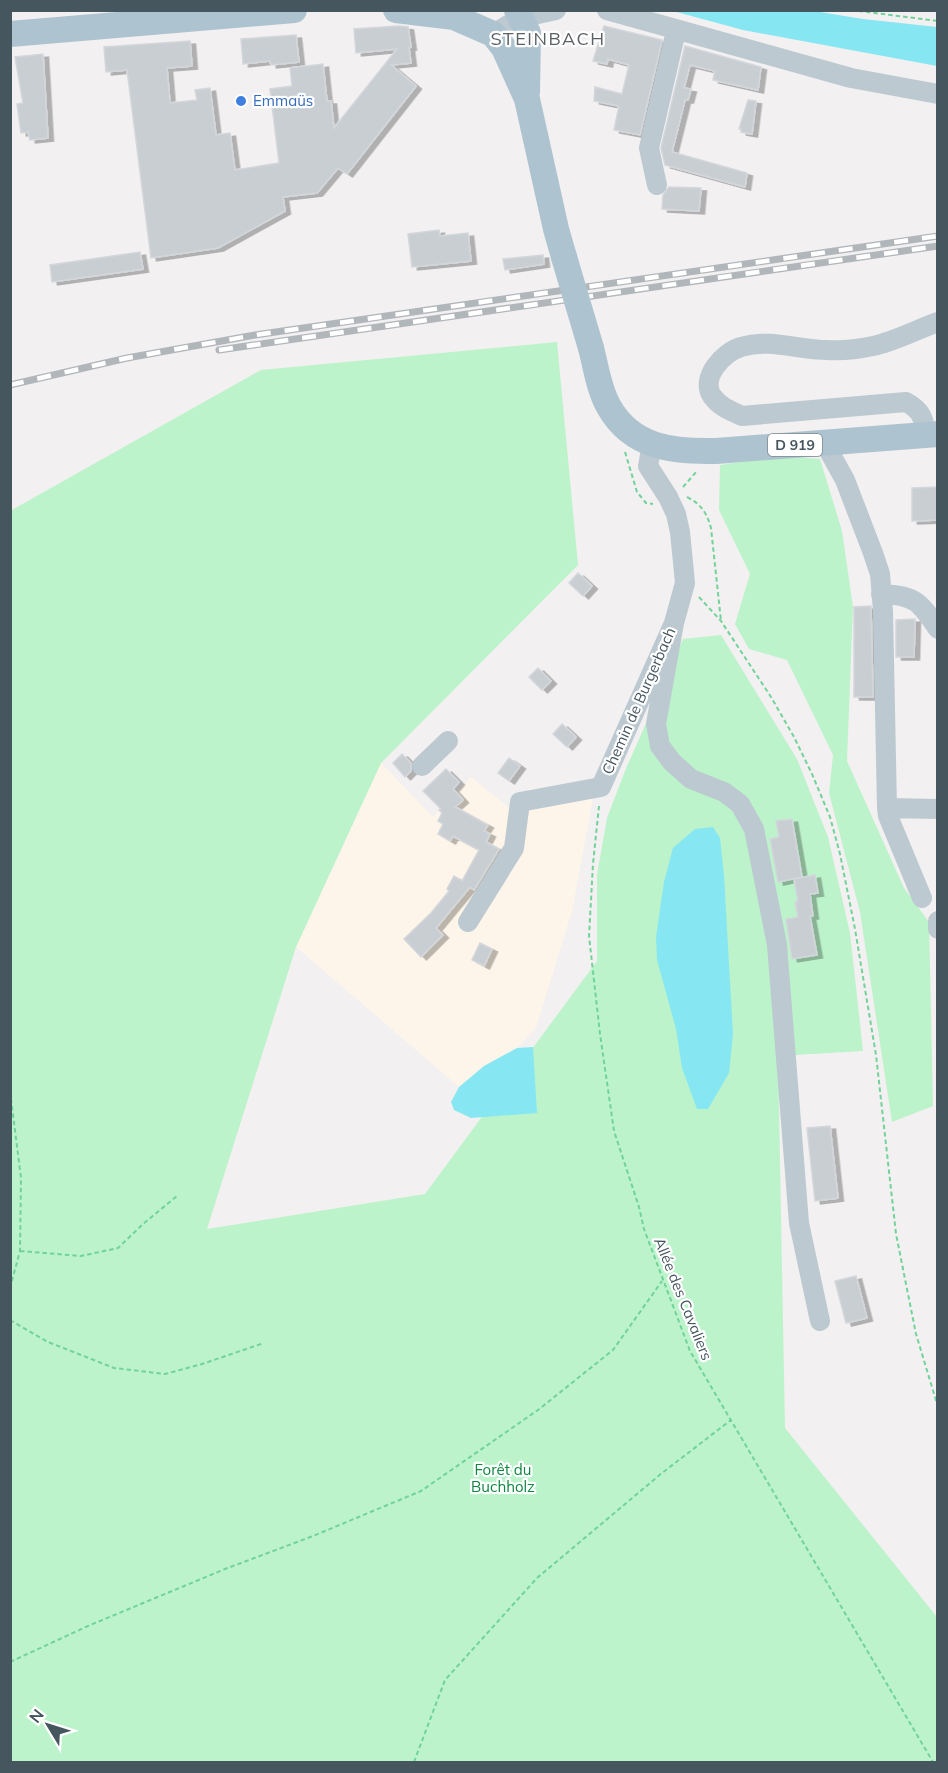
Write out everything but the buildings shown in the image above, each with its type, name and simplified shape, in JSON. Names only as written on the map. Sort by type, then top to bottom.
[{"type":"main road","points":[[10,34],[294,10]]},
{"type":"main road","points":[[396,10],[454,14],[493,34]]},
{"type":"main road","name":"D 919","points":[[518,14],[528,33],[526,99]]},
{"type":"main road","name":"D 919","points":[[493,34],[504,48],[526,99],[556,229],[609,407],[631,431],[652,444],[680,451],[932,434]]},
{"type":"street","points":[[493,34],[518,14],[556,10]]},
{"type":"street","points":[[607,10],[851,78],[938,94]]},
{"type":"street","points":[[657,185],[649,148],[676,31]]},
{"type":"street","points":[[932,434],[918,408],[906,402],[742,416],[720,406],[710,394],[710,376],[716,365],[729,352],[740,347],[768,343],[827,350],[875,346],[938,322]]},
{"type":"street","points":[[824,442],[845,480],[880,574],[886,808],[922,898]]},
{"type":"street","name":"Chemin de Burgerbach","points":[[468,922],[514,848],[520,801],[601,787],[674,623],[686,583],[680,532],[668,497],[648,466],[652,444]]},
{"type":"street","points":[[881,594],[903,595],[914,601],[924,608],[938,629]]},
{"type":"street","points":[[674,623],[656,724],[660,746],[672,762],[691,779],[724,792],[740,804],[754,829],[777,945],[799,1223],[820,1321]]},
{"type":"street","points":[[422,766],[448,741]]},
{"type":"street","points":[[886,808],[938,809]]},
{"type":"street","points":[[938,921],[938,929]]},
{"type":"path","points":[[851,10],[938,21]]},
{"type":"path","points":[[668,497],[687,496],[708,515],[721,621]]},
{"type":"path","points":[[686,583],[721,621],[794,737],[830,817],[855,929],[876,1055],[896,1234],[916,1334],[938,1407]]},
{"type":"path","name":"Allée des Cavaliers","points":[[601,787],[592,864],[589,936],[614,1131],[639,1207],[644,1230],[690,1351],[933,1762]]},
{"type":"path","points":[[10,1091],[21,1178],[20,1251],[10,1288]]},
{"type":"path","points":[[20,1251],[81,1256],[118,1248],[177,1196]]},
{"type":"path","points":[[10,1662],[109,1617],[421,1491],[538,1410],[613,1350],[662,1280]]},
{"type":"path","points":[[10,1320],[48,1342],[114,1368],[165,1374],[264,1343]]},
{"type":"path","points":[[414,1762],[445,1680],[537,1578],[662,1473],[731,1420]]},
{"type":"shaded area","points":[[381,763],[433,817],[471,777],[512,810],[529,789],[596,782],[572,911],[536,1028],[517,1048],[484,1066],[459,1087],[296,947]]},
{"type":"green space","name":"Forêt du Buchholz","points":[[557,342],[578,565],[381,763],[296,947],[207,1229],[425,1194],[597,961],[597,875],[607,818],[683,639],[721,635],[797,759],[828,837],[850,933],[863,1051],[778,1056],[785,1428],[937,1617],[937,1762],[11,1762],[10,511],[261,370]]},
{"type":"green space","points":[[781,456],[820,459],[842,531],[853,607],[847,761],[904,888],[929,922],[933,1106],[892,1122],[860,912],[829,793],[833,755],[787,660],[749,649],[735,624],[750,574],[719,510],[720,465]]},
{"type":"water","points":[[673,11],[814,11],[937,27],[937,66],[743,30]]},
{"type":"water","points":[[713,827],[720,838],[724,876],[733,1034],[729,1073],[708,1109],[697,1109],[682,1068],[676,1029],[657,960],[656,937],[664,882],[673,848],[695,829]]},
{"type":"water","points":[[533,1047],[537,1113],[471,1118],[454,1110],[451,1102],[459,1087],[484,1066],[517,1048]]},
{"type":"railway","points":[[10,385],[127,358],[255,335],[938,236]]},
{"type":"railway","points":[[219,350],[938,246]]},
{"type":"place","name":"Emmaüs","points":[[241,101]]},
{"type":"district","name":"STEINBACH","points":[[548,39]]}]
